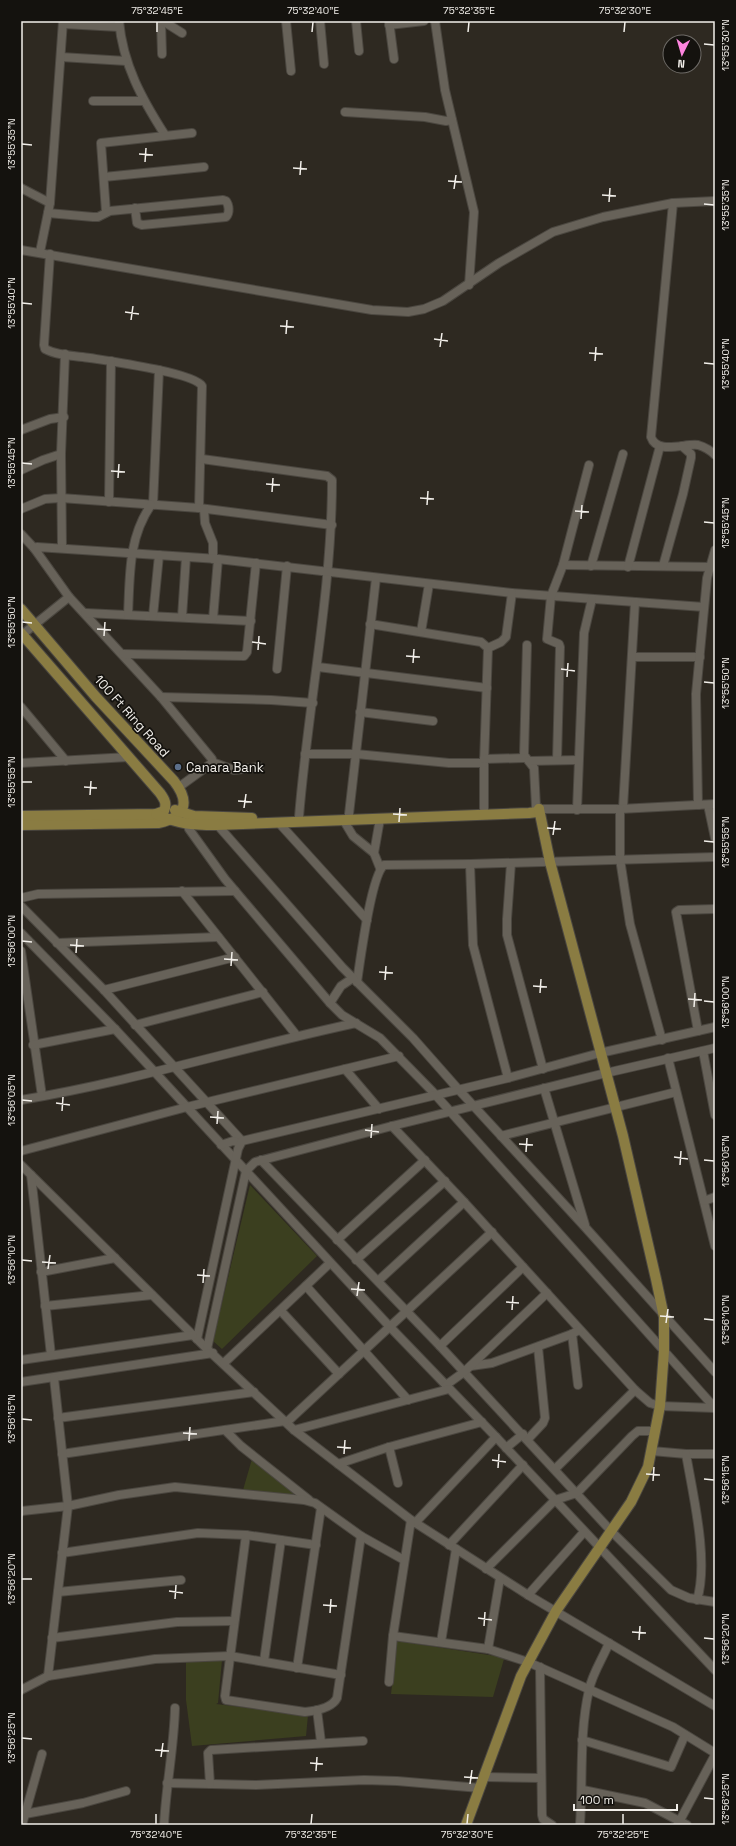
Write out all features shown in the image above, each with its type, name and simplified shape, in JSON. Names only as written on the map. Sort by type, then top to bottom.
[{"type":"main road","name":"100 Ft Ring Road","points":[[21,609],[96,697],[178,787],[184,800],[183,813]]},
{"type":"main road","points":[[21,816],[156,814],[164,811],[166,806],[164,798],[160,793],[22,633]]},
{"type":"main road","points":[[166,806],[183,813],[213,821],[279,823],[484,809],[538,808]]},
{"type":"main road","points":[[156,814],[171,821],[187,825],[213,821],[299,817],[380,819],[529,814],[537,812],[538,808]]},
{"type":"main road","points":[[466,1825],[485,1777],[521,1676],[528,1662],[556,1611],[599,1548],[612,1532],[631,1502],[648,1467],[660,1406],[664,1351],[664,1317],[615,1108],[550,862],[538,808]]},
{"type":"main road","points":[[21,825],[159,823],[171,821],[183,813]]},
{"type":"street","points":[[162,21],[182,33]]},
{"type":"street","points":[[162,21],[162,54]]},
{"type":"street","points":[[286,21],[291,72]]},
{"type":"street","points":[[320,21],[324,64]]},
{"type":"street","points":[[356,21],[359,51]]},
{"type":"street","points":[[394,59],[389,23],[424,21]]},
{"type":"street","points":[[435,21],[445,90],[474,212],[469,285]]},
{"type":"street","points":[[40,252],[50,203],[63,23],[119,24],[126,62],[143,101],[165,135]]},
{"type":"street","points":[[61,57],[126,62]]},
{"type":"street","points":[[93,101],[143,101]]},
{"type":"street","points":[[345,112],[425,117],[446,121],[452,120]]},
{"type":"street","points":[[106,212],[100,146],[102,142],[192,133]]},
{"type":"street","points":[[104,177],[204,167]]},
{"type":"street","points":[[21,188],[50,203]]},
{"type":"street","points":[[48,213],[93,218],[106,212],[135,208],[223,200],[226,201],[229,207],[226,217],[142,225],[137,223],[135,208]]},
{"type":"street","points":[[21,250],[40,252],[372,310],[408,312],[424,309],[443,301],[469,285],[499,263],[553,232],[603,217],[673,203],[715,201]]},
{"type":"street","points":[[673,203],[651,433],[653,441],[660,446],[700,446],[715,455]]},
{"type":"street","points":[[50,254],[44,345],[48,350],[159,370],[195,380],[202,386],[201,508],[213,543],[216,559],[214,619]]},
{"type":"street","points":[[62,548],[61,498],[65,354]]},
{"type":"street","points":[[109,502],[111,361]]},
{"type":"street","points":[[128,615],[131,553],[138,527],[152,505],[159,370]]},
{"type":"street","points":[[21,430],[50,419],[64,417]]},
{"type":"street","points":[[628,567],[660,446]]},
{"type":"street","points":[[663,566],[686,484],[691,458],[691,454],[682,446]]},
{"type":"street","points":[[21,470],[43,460],[62,454]]},
{"type":"street","points":[[591,566],[623,454]]},
{"type":"street","points":[[202,459],[330,476],[332,480],[332,525],[328,572],[318,667],[305,754],[299,817]]},
{"type":"street","points":[[557,760],[560,647],[559,644],[547,639],[551,596],[563,565],[589,465]]},
{"type":"street","points":[[21,509],[45,499],[61,498],[201,508],[332,525]]},
{"type":"street","points":[[21,534],[34,548],[69,597],[161,697],[212,762],[234,770],[259,767]]},
{"type":"street","points":[[34,548],[62,548],[216,559],[512,593],[704,607]]},
{"type":"street","points":[[698,805],[696,694],[704,607],[713,567],[715,550]]},
{"type":"street","points":[[153,616],[159,555]]},
{"type":"street","points":[[182,617],[186,557]]},
{"type":"street","points":[[123,654],[242,657],[247,652],[256,563]]},
{"type":"street","points":[[563,565],[713,567]]},
{"type":"street","points":[[277,669],[287,566]]},
{"type":"street","points":[[376,578],[356,754],[347,818],[353,836],[374,853],[380,868]]},
{"type":"street","points":[[421,632],[429,584]]},
{"type":"street","points":[[488,648],[501,642],[506,637],[512,593]]},
{"type":"street","points":[[22,633],[35,625],[69,597]]},
{"type":"street","points":[[578,810],[578,760],[584,633],[592,600]]},
{"type":"street","points":[[635,602],[620,859],[633,939],[662,1040]]},
{"type":"street","points":[[85,613],[251,621]]},
{"type":"street","points":[[370,624],[481,642],[488,648]]},
{"type":"street","points":[[527,645],[527,759],[534,768],[538,808],[578,810],[622,809],[711,804],[715,838]]},
{"type":"street","points":[[484,809],[488,648]]},
{"type":"street","points":[[632,657],[700,657]]},
{"type":"street","points":[[318,667],[487,688]]},
{"type":"street","points":[[161,697],[271,700],[313,703]]},
{"type":"street","points":[[21,707],[66,761]]},
{"type":"street","points":[[360,712],[433,721]]},
{"type":"street","points":[[305,754],[356,754],[449,763],[527,759],[578,760]]},
{"type":"street","points":[[21,763],[129,757]]},
{"type":"street","points":[[178,787],[212,762]]},
{"type":"street","points":[[183,813],[187,825],[200,845],[235,890],[330,1003],[342,1015],[380,1038],[399,1056],[436,1095],[715,1408]]},
{"type":"street","points":[[374,853],[380,819]]},
{"type":"street","points":[[213,821],[355,980],[413,1038],[715,1372]]},
{"type":"street","points":[[279,823],[367,920]]},
{"type":"street","points":[[355,980],[378,872],[380,868],[388,864],[470,864],[715,857]]},
{"type":"street","points":[[512,863],[507,936],[542,1069]]},
{"type":"street","points":[[470,864],[473,945],[508,1078]]},
{"type":"street","points":[[182,890],[297,1036]]},
{"type":"street","points":[[21,898],[38,894],[235,890]]},
{"type":"street","points":[[21,906],[104,990],[174,1068],[208,1103],[241,1142]]},
{"type":"street","points":[[698,1031],[676,912],[679,910],[715,909]]},
{"type":"street","points":[[21,933],[115,1029],[390,1328],[523,1465],[584,1532],[715,1670]]},
{"type":"street","points":[[57,943],[218,936]]},
{"type":"street","points":[[21,951],[33,1045],[42,1096]]},
{"type":"street","points":[[104,990],[235,957]]},
{"type":"street","points":[[330,1003],[341,986],[355,980]]},
{"type":"street","points":[[135,1024],[263,992]]},
{"type":"street","points":[[21,1100],[155,1073],[297,1036],[356,1023]]},
{"type":"street","points":[[221,1145],[233,1141],[241,1142],[508,1078],[600,1053],[715,1027]]},
{"type":"street","points":[[33,1045],[115,1029]]},
{"type":"street","points":[[210,1351],[246,1171],[252,1164],[261,1160],[450,1111],[715,1048]]},
{"type":"street","points":[[703,1051],[715,1115]]},
{"type":"street","points":[[21,1150],[187,1107],[399,1056]]},
{"type":"street","points":[[668,1058],[715,1246]]},
{"type":"street","points":[[345,1069],[379,1109]]},
{"type":"street","points":[[544,1088],[585,1227]]},
{"type":"street","points":[[501,1136],[676,1092]]},
{"type":"street","points":[[392,1126],[524,1267],[547,1293],[576,1332],[635,1390],[650,1403],[660,1406],[715,1408]]},
{"type":"street","points":[[195,1337],[241,1142]]},
{"type":"street","points":[[261,1160],[525,1436],[612,1532],[671,1590],[683,1596],[697,1600],[715,1602]]},
{"type":"street","points":[[337,1240],[425,1160]]},
{"type":"street","points":[[21,1165],[195,1337],[294,1430],[413,1522],[500,1578],[715,1706]]},
{"type":"street","points":[[31,1175],[50,1355]]},
{"type":"street","points":[[356,1260],[445,1182]]},
{"type":"street","points":[[33,1195],[41,1185]]},
{"type":"street","points":[[704,1201],[715,1197]]},
{"type":"street","points":[[378,1281],[464,1202]]},
{"type":"street","points":[[62,1454],[286,1422],[390,1328],[492,1232]]},
{"type":"street","points":[[41,1272],[115,1258]]},
{"type":"street","points":[[224,1363],[330,1262]]},
{"type":"street","points":[[440,1346],[524,1267]]},
{"type":"street","points":[[306,1286],[408,1400]]},
{"type":"street","points":[[294,1430],[408,1400],[448,1387],[547,1293]]},
{"type":"street","points":[[45,1306],[152,1295]]},
{"type":"street","points":[[280,1311],[339,1374]]},
{"type":"street","points":[[471,1366],[488,1364],[576,1332]]},
{"type":"street","points":[[576,1332],[578,1385]]},
{"type":"street","points":[[21,1360],[195,1337]]},
{"type":"street","points":[[506,1448],[543,1423],[546,1418],[538,1347]]},
{"type":"street","points":[[21,1382],[54,1378],[210,1351]]},
{"type":"street","points":[[48,1676],[68,1506],[54,1378]]},
{"type":"street","points":[[555,1469],[635,1390]]},
{"type":"street","points":[[58,1418],[254,1392]]},
{"type":"street","points":[[338,1464],[389,1447],[482,1422]]},
{"type":"street","points":[[225,1430],[241,1446],[321,1508],[361,1536],[404,1560]]},
{"type":"street","points":[[486,1569],[555,1500],[577,1492],[638,1431],[655,1431]]},
{"type":"street","points":[[389,1682],[393,1636],[404,1560],[413,1522],[496,1437]]},
{"type":"street","points":[[389,1447],[398,1483]]},
{"type":"street","points":[[652,1451],[686,1454],[715,1454]]},
{"type":"street","points":[[686,1454],[702,1555],[702,1577],[697,1600]]},
{"type":"street","points":[[449,1545],[523,1465]]},
{"type":"street","points":[[21,1512],[68,1506],[175,1487],[310,1500]]},
{"type":"street","points":[[297,1668],[321,1508]]},
{"type":"street","points":[[528,1595],[584,1532]]},
{"type":"street","points":[[62,1553],[198,1533],[246,1535],[316,1545]]},
{"type":"street","points":[[246,1535],[234,1621],[225,1696],[226,1700],[298,1711],[317,1710],[336,1701],[361,1536]]},
{"type":"street","points":[[264,1661],[281,1540]]},
{"type":"street","points":[[441,1642],[456,1549]]},
{"type":"street","points":[[488,1648],[500,1578]]},
{"type":"street","points":[[58,1592],[181,1580]]},
{"type":"street","points":[[52,1638],[177,1622],[234,1621]]},
{"type":"street","points":[[393,1636],[488,1648],[528,1662],[673,1728],[715,1754],[682,1824],[645,1803],[582,1790]]},
{"type":"street","points":[[580,1825],[582,1740],[589,1689],[609,1642]]},
{"type":"street","points":[[21,1690],[48,1676],[155,1660],[230,1656],[340,1676]]},
{"type":"street","points":[[540,1667],[540,1778],[542,1815],[543,1819],[552,1825]]},
{"type":"street","points":[[164,1825],[167,1783],[174,1736],[175,1708]]},
{"type":"street","points":[[317,1710],[321,1742]]},
{"type":"street","points":[[582,1740],[671,1767],[685,1735]]},
{"type":"street","points":[[210,1784],[208,1754],[211,1750],[363,1740]]},
{"type":"street","points":[[22,1825],[42,1754]]},
{"type":"street","points":[[485,1777],[540,1778]]},
{"type":"street","points":[[167,1783],[256,1785],[364,1780],[480,1788]]},
{"type":"street","points":[[25,1814],[83,1803],[126,1791]]},
{"type":"green space","points":[[250,1185],[317,1256],[222,1349],[213,1341]]},
{"type":"green space","points":[[252,1459],[298,1496],[243,1490]]},
{"type":"green space","points":[[397,1641],[502,1657],[504,1659],[493,1697],[391,1694]]},
{"type":"green space","points":[[222,1660],[218,1703],[216,1704],[308,1715],[306,1736],[192,1746],[186,1700],[186,1661]]},
{"type":"place","name":"Canara Bank","points":[[178,767]]}]
